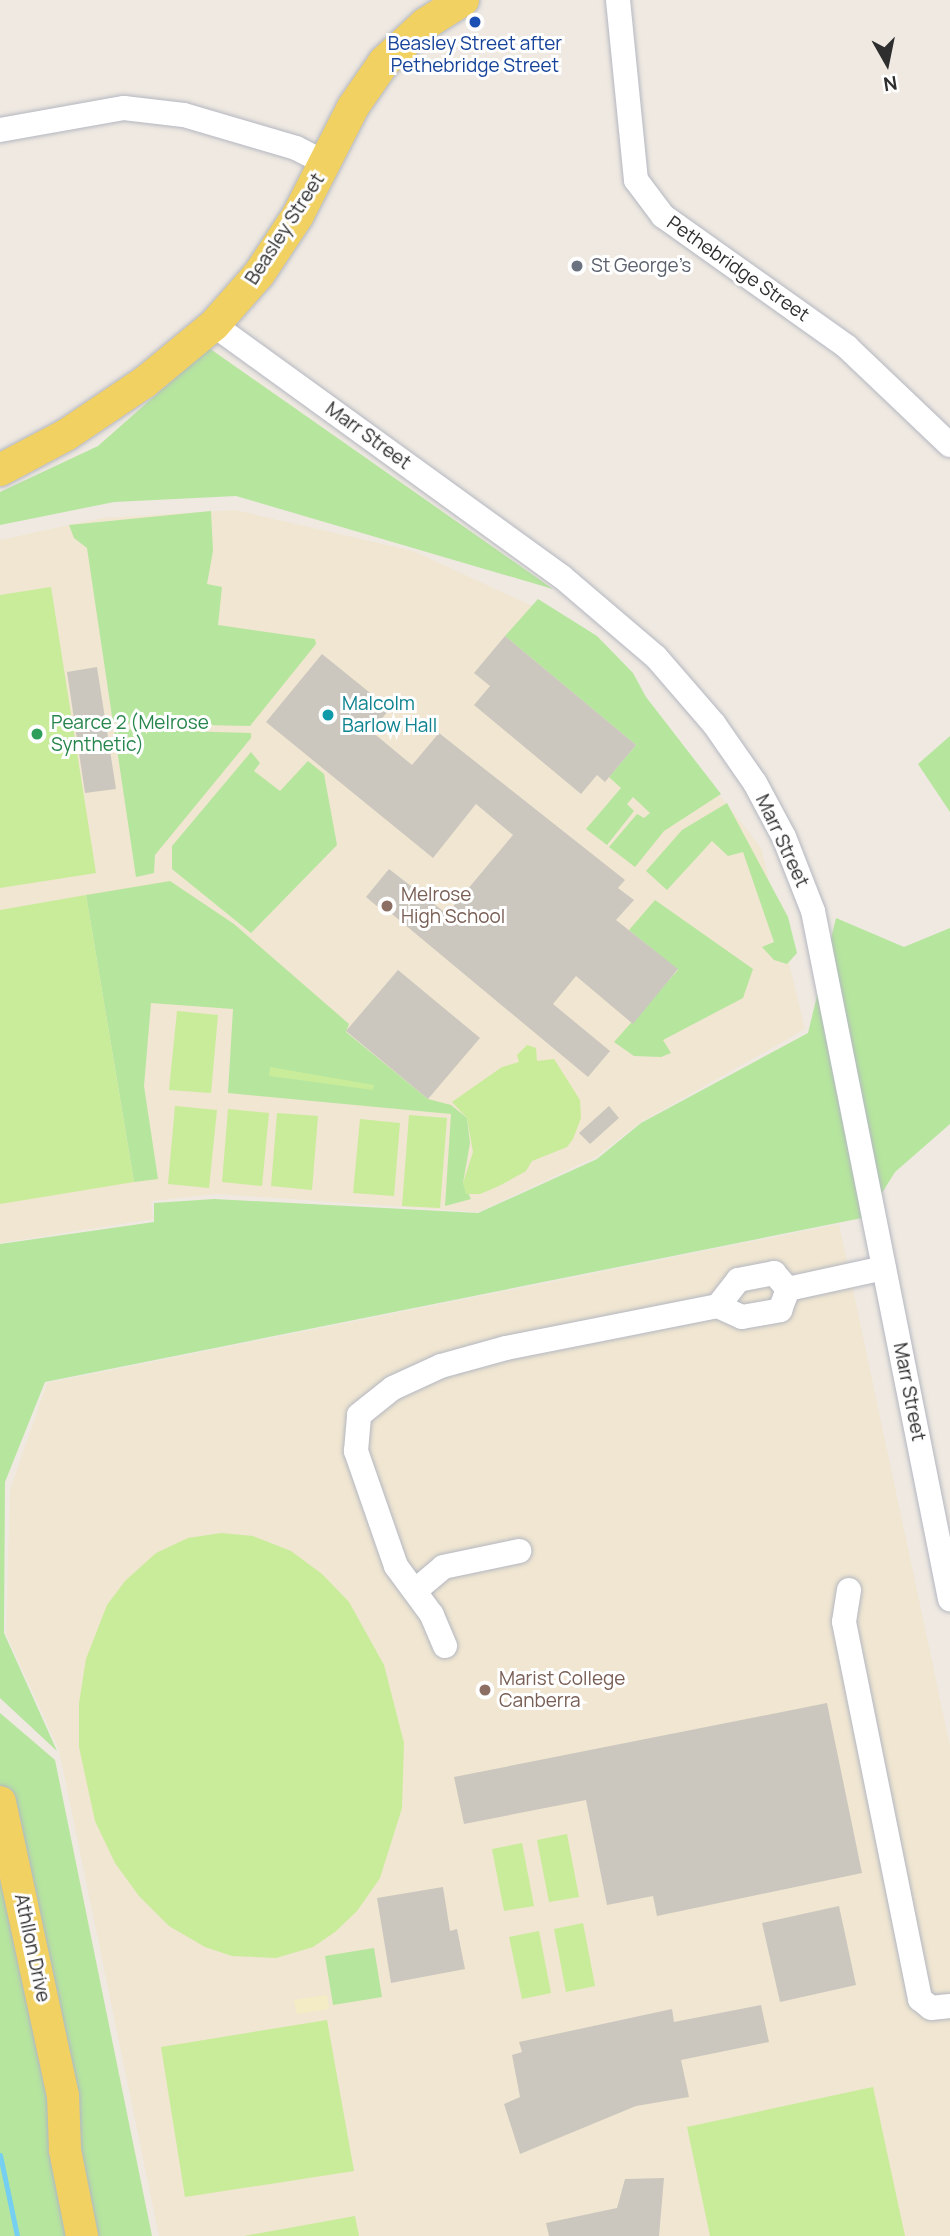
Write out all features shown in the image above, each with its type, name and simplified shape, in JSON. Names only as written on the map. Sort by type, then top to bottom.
[{"type":"main road","name":"Beasley Street","points":[[0,470],[66,435],[145,382],[214,325],[259,274],[327,164],[353,107],[384,62],[425,24],[463,0]]},
{"type":"main road","name":"Athllon Drive","points":[[0,1802],[63,2095],[65,2150],[85,2234]]},
{"type":"street","name":"Pethebridge Street","points":[[618,0],[636,180],[649,198],[663,216],[697,242],[847,347],[950,445]]},
{"type":"street","points":[[0,131],[124,108],[184,115],[296,148],[327,164]]},
{"type":"street","name":"Marr Street","points":[[214,325],[561,576],[656,657],[714,724],[755,783],[813,911],[950,1599]]},
{"type":"street","points":[[789,1289],[884,1268]]},
{"type":"street","points":[[718,1306],[738,1280],[774,1273],[789,1289]]},
{"type":"street","points":[[445,1646],[416,1590],[396,1566],[356,1451],[359,1415],[393,1388],[441,1366],[506,1348],[718,1306],[742,1317],[780,1310],[789,1289]]},
{"type":"street","points":[[416,1590],[443,1567],[519,1552]]},
{"type":"street","points":[[849,1590],[844,1622],[920,1999],[932,2008],[950,2006]]},
{"type":"shaded area","name":"Melrose High School","points":[[235,510],[413,551],[593,634],[761,848],[805,1029],[641,1122],[596,1157],[478,1212],[217,1194],[151,1201],[153,1219],[0,1243],[0,540],[102,518]]},
{"type":"shaded area","name":"Marist College Canberra","points":[[839,1224],[950,1746],[950,2236],[159,2236],[59,1750],[6,1634],[10,1490],[47,1383]]},
{"type":"green space","points":[[209,348],[553,589],[236,496],[114,502],[0,525],[0,492],[98,446]]},
{"type":"green space","points":[[211,511],[213,551],[207,584],[222,587],[218,625],[315,639],[316,644],[250,726],[113,723],[87,548],[74,538],[69,525]]},
{"type":"green space","name":"Pearce 2 (Melrose Synthetic)","points":[[51,587],[96,873],[0,888],[0,595]]},
{"type":"green space","points":[[538,599],[597,636],[633,673],[646,697],[721,794],[664,831],[635,867],[609,847],[637,814],[644,818],[650,813],[633,797],[627,804],[634,811],[607,845],[586,829],[621,788],[609,777],[636,745],[505,636]]},
{"type":"green space","points":[[114,729],[251,733],[251,738],[155,855],[154,873],[136,877]]},
{"type":"green space","points":[[950,736],[950,812],[918,764]]},
{"type":"green space","points":[[251,752],[260,763],[254,771],[280,791],[308,761],[324,774],[337,845],[251,933],[172,869],[172,846]]},
{"type":"green space","points":[[727,803],[788,917],[797,953],[787,964],[774,960],[762,947],[774,942],[743,852],[728,856],[712,841],[667,890],[646,871],[682,830]]},
{"type":"green space","points":[[170,881],[234,924],[349,1024],[346,1032],[428,1099],[451,1105],[467,1118],[470,1143],[463,1183],[471,1199],[445,1206],[451,1114],[228,1093],[233,1009],[151,1003],[144,1086],[158,1179],[134,1182],[86,895]]},
{"type":"green space","points":[[86,895],[134,1182],[0,1204],[0,910]]},
{"type":"green space","points":[[655,900],[753,969],[743,998],[663,1040],[671,1053],[661,1057],[634,1056],[614,1042],[678,970],[629,930]]},
{"type":"green space","points":[[836,918],[904,947],[950,928],[950,1124],[895,1172],[867,1217],[45,1382],[5,1482],[4,1633],[57,1751],[0,1698],[0,1244],[154,1222],[154,1203],[214,1199],[478,1213],[597,1159],[641,1123],[808,1033]]},
{"type":"green space","points":[[177,1011],[218,1015],[211,1093],[169,1090]]},
{"type":"green space","points":[[527,1045],[536,1048],[537,1061],[554,1059],[580,1100],[581,1118],[573,1139],[567,1147],[532,1161],[526,1171],[499,1186],[480,1194],[466,1194],[463,1183],[473,1152],[467,1118],[452,1102],[502,1067],[519,1062],[517,1055]]},
{"type":"green space","points":[[270,1067],[374,1085],[373,1090],[269,1076]]},
{"type":"green space","points":[[175,1106],[217,1110],[209,1188],[168,1184]]},
{"type":"green space","points":[[228,1109],[269,1113],[262,1186],[222,1182]]},
{"type":"green space","points":[[277,1113],[318,1116],[312,1190],[271,1186]]},
{"type":"green space","points":[[409,1115],[447,1118],[440,1208],[402,1206]]},
{"type":"green space","points":[[360,1119],[400,1123],[394,1196],[353,1193]]},
{"type":"green space","points":[[221,1533],[253,1536],[291,1551],[322,1574],[349,1602],[384,1665],[404,1743],[402,1808],[380,1878],[357,1911],[335,1932],[313,1947],[276,1958],[232,1956],[205,1947],[169,1926],[139,1896],[115,1863],[95,1821],[79,1747],[79,1703],[86,1659],[107,1605],[125,1581],[156,1553],[188,1538]]},
{"type":"green space","points":[[0,1713],[55,1760],[152,2236],[0,2236]]},
{"type":"green space","points":[[567,1834],[579,1897],[549,1902],[537,1840]]},
{"type":"green space","points":[[522,1843],[534,1906],[504,1911],[492,1849]]},
{"type":"green space","points":[[583,1923],[595,1986],[566,1992],[554,1929]]},
{"type":"green space","points":[[539,1931],[551,1993],[522,1999],[509,1937]]},
{"type":"green space","points":[[374,1948],[382,1997],[333,2005],[325,1956]]},
{"type":"green space","points":[[327,2020],[354,2171],[185,2197],[161,2047]]},
{"type":"green space","points":[[873,2087],[905,2236],[710,2236],[687,2127]]},
{"type":"green space","points":[[355,2216],[359,2236],[244,2236]]},
{"type":"sand","points":[[327,1995],[329,2009],[297,2014],[294,2000]]},
{"type":"building","points":[[505,636],[636,745],[605,782],[597,775],[581,794],[474,705],[490,686],[474,673]]},
{"type":"building","points":[[322,654],[390,709],[371,731],[412,765],[439,733],[625,880],[618,888],[634,900],[616,920],[678,969],[633,1024],[576,976],[553,1004],[610,1051],[588,1077],[386,909],[384,912],[366,897],[389,869],[447,914],[513,835],[476,804],[433,858],[266,722]]},
{"type":"building","points":[[97,667],[116,789],[85,793],[67,672]]},
{"type":"building","points":[[398,970],[480,1038],[428,1099],[346,1031]]},
{"type":"building","points":[[609,1106],[619,1118],[590,1144],[579,1133]]},
{"type":"building","points":[[827,1703],[862,1873],[657,1916],[653,1896],[607,1905],[586,1800],[464,1824],[454,1777]]},
{"type":"building","points":[[443,1887],[450,1931],[457,1929],[465,1969],[391,1983],[377,1898]]},
{"type":"building","points":[[839,1906],[856,1985],[780,2002],[762,1923]]},
{"type":"building","points":[[761,2005],[769,2042],[681,2060],[689,2097],[636,2106],[520,2154],[504,2104],[520,2097],[512,2055],[522,2052],[519,2042],[672,2009],[674,2022]]},
{"type":"building","points":[[664,2178],[659,2236],[549,2236],[546,2223],[617,2208],[625,2179]]},
{"type":"waterway","points":[[0,2155],[17,2236]]},
{"type":"place","name":"Beasley Street after Pethebridge Street","points":[[475,22]]},
{"type":"place","name":"St George’s","points":[[577,266]]},
{"type":"place","name":"Malcolm Barlow Hall","points":[[328,715]]},
{"type":"place","name":"Pearce 2 (Melrose Synthetic)","points":[[37,734]]},
{"type":"place","name":"Melrose High School","points":[[387,906]]},
{"type":"place","name":"Marist College Canberra","points":[[485,1690]]}]
